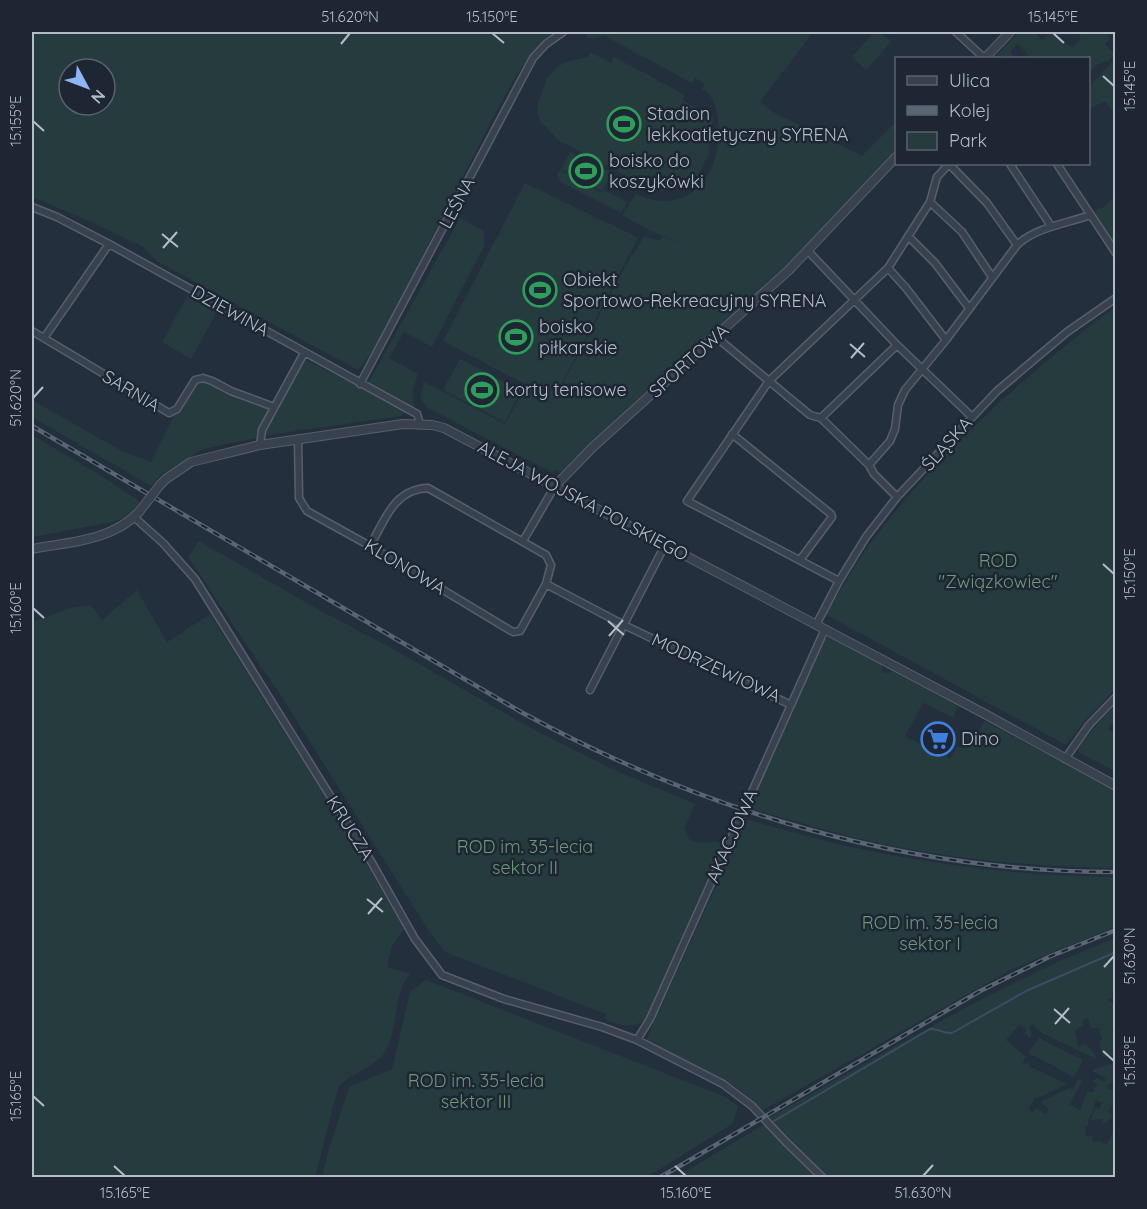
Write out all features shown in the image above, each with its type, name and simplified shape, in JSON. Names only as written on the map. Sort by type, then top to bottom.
[{"type":"street","name":"LEŚNA","points":[[360,384],[532,58],[563,32]]},
{"type":"street","points":[[956,32],[984,57]]},
{"type":"street","points":[[986,57],[1010,32]]},
{"type":"street","name":"SPORTOWA","points":[[555,486],[593,447],[808,252],[895,159]]},
{"type":"street","points":[[839,581],[687,501],[769,381],[888,268],[930,202],[937,177],[948,165]]},
{"type":"street","points":[[950,165],[987,203],[1017,245]]},
{"type":"street","points":[[1011,165],[1051,226]]},
{"type":"street","points":[[1058,165],[1116,253]]},
{"type":"street","points":[[930,202],[962,232],[992,277]]},
{"type":"street","name":"DZIEWINA","points":[[32,207],[57,217],[109,244],[417,414],[420,424]]},
{"type":"street","points":[[869,465],[890,441],[901,398],[1017,245],[1023,239],[1051,226],[1090,215]]},
{"type":"street","points":[[909,236],[935,263],[969,308]]},
{"type":"street","points":[[44,339],[109,244]]},
{"type":"street","points":[[808,252],[897,345],[972,417]]},
{"type":"street","points":[[888,268],[946,340]]},
{"type":"street","name":"ŚLĄSKA","points":[[816,625],[839,581],[867,537],[897,497],[997,391],[1067,332],[1116,298]]},
{"type":"street","name":"SARNIA","points":[[32,331],[169,413],[177,409],[195,380],[203,378],[274,407]]},
{"type":"street","points":[[716,337],[810,415],[821,418],[869,465],[874,474],[897,497]]},
{"type":"street","points":[[821,418],[897,345]]},
{"type":"street","points":[[260,445],[260,434],[304,352]]},
{"type":"street","name":"ALEJA WOJSKA POLSKIEGO","points":[[32,549],[111,532],[124,526],[137,515],[166,479],[191,462],[260,445],[298,439],[403,424],[432,425],[451,431],[1116,786]]},
{"type":"street","points":[[732,434],[831,513],[832,517],[800,560]]},
{"type":"street","name":"KLONOWA","points":[[298,439],[299,498],[307,511],[513,632],[520,631],[546,584]]},
{"type":"street","points":[[523,541],[555,486]]},
{"type":"street","points":[[370,546],[395,501],[417,488],[428,488],[546,555],[551,565],[546,584]]},
{"type":"street","name":"KRUCZA","points":[[137,515],[195,579],[372,862],[415,939],[442,975],[504,999],[637,1040],[723,1084],[742,1096],[823,1178]]},
{"type":"street","points":[[590,690],[665,544]]},
{"type":"street","name":"MODRZEWIOWA","points":[[546,584],[624,625],[791,705]]},
{"type":"street","name":"AKACJOWA","points":[[637,1040],[650,1019],[825,629]]},
{"type":"street","points":[[1065,759],[1080,736],[1116,697]]},
{"type":"green space","points":[[32,32],[554,32],[529,58],[506,93],[375,348],[358,370],[158,262],[143,247],[32,197]]},
{"type":"green space","points":[[586,32],[804,32],[810,36],[760,102],[773,112],[862,156],[895,123],[895,152],[789,266],[560,472],[557,470],[551,472],[428,408],[420,398],[424,382],[505,424],[526,385],[554,400],[632,254],[644,236],[660,241],[662,236],[686,245],[651,231],[622,215],[636,194],[656,200],[673,200],[687,195],[700,186],[709,173],[718,140],[715,107],[710,95],[702,89],[705,84],[695,78],[692,83],[605,36],[591,39],[587,37]]},
{"type":"green space","points":[[874,32],[880,32],[891,42],[866,70],[852,57]]},
{"type":"green space","points":[[1019,32],[1034,32],[1042,40],[1054,32],[1066,44],[1073,47],[1081,39],[1079,35],[1082,32],[1105,32],[1110,38],[1105,44],[1115,54],[1108,61],[1100,62],[1092,70],[1090,69],[1090,57],[1030,57],[1018,44],[1010,51],[1013,55],[1012,57],[995,57]]},
{"type":"green space","points":[[590,52],[611,63],[614,57],[685,95],[682,100],[714,118],[708,131],[709,154],[698,175],[676,189],[662,191],[649,188],[558,140],[540,121],[537,112],[538,103],[547,78],[565,62],[588,57]]},
{"type":"green space","points":[[1115,59],[1115,113],[1104,101],[1092,108],[1090,86]]},
{"type":"green space","name":"boisko do koszykówki","points":[[570,152],[612,173],[602,191],[561,169]]},
{"type":"green space","points":[[559,170],[602,193],[604,190],[627,202],[621,213],[561,182],[557,176]]},
{"type":"green space","name":"Obiekt Sportowo-Rekreacyjny SYRENA","points":[[525,183],[638,238],[554,399],[443,341]]},
{"type":"green space","points":[[1115,197],[1115,248],[1093,213]]},
{"type":"green space","points":[[460,218],[484,231],[484,246],[432,347],[404,332],[389,358],[418,374],[413,390],[414,407],[409,406],[367,385]]},
{"type":"green space","points":[[191,289],[221,305],[191,359],[162,342]]},
{"type":"green space","name":"ROD \"Związkowiec\"","points":[[1115,307],[1115,689],[1066,745],[825,614],[872,541],[898,508],[955,445],[1049,359]]},
{"type":"green space","points":[[302,358],[406,411],[401,416],[276,434],[203,449],[162,474],[151,486],[32,417],[32,400],[122,451],[151,462],[177,409],[195,380],[203,378],[274,407]]},
{"type":"green space","name":"korty tenisowe","points":[[460,359],[521,391],[505,422],[443,390]]},
{"type":"green space","points":[[32,435],[140,502],[130,515],[113,522],[32,537]]},
{"type":"green space","name":"ROD im. 35-lecia sektor II","points":[[199,541],[536,731],[612,769],[695,804],[684,829],[689,839],[697,842],[723,843],[647,1019],[631,1025],[615,1023],[604,1019],[606,1014],[445,952],[427,928],[281,696],[188,557]]},
{"type":"green space","points":[[137,590],[167,642],[210,614],[356,846],[404,929],[392,946],[387,967],[410,974],[398,1000],[390,1041],[382,1056],[338,1088],[315,1177],[32,1177],[32,622],[71,608],[91,605],[102,620]]},
{"type":"green space","points":[[830,637],[882,663],[882,671],[885,673],[893,671],[958,706],[953,718],[924,703],[928,695],[905,736],[950,759],[957,746],[962,748],[964,743],[971,746],[984,721],[1115,789],[1115,868],[1018,863],[920,851],[855,838],[748,808],[795,708],[793,706],[824,639]]},
{"type":"green space","points":[[1115,705],[1115,720],[1108,728],[1115,735],[1115,771],[1079,752],[1078,749]]},
{"type":"green space","name":"ROD im. 35-lecia sektor I","points":[[744,819],[838,844],[917,860],[1049,875],[1115,877],[1115,927],[1012,969],[763,1110],[735,1086],[646,1040],[737,840]]},
{"type":"green space","points":[[1115,938],[1115,989],[1112,998],[1108,1000],[1115,1007],[1115,1028],[1112,1029],[1115,1054],[1103,1057],[1099,1028],[1091,1028],[1088,1018],[1082,1020],[1084,1026],[1075,1031],[1078,1046],[1086,1044],[1096,1059],[1042,1033],[1032,1024],[1029,1028],[1032,1033],[1030,1038],[1024,1033],[1027,1030],[1020,1024],[1006,1040],[1026,1057],[1022,1064],[1028,1063],[1030,1067],[1067,1084],[1035,1097],[1029,1109],[1034,1112],[1036,1108],[1046,1114],[1049,1108],[1042,1104],[1042,1101],[1069,1088],[1073,1089],[1078,1079],[1082,1081],[1070,1104],[1067,1103],[1080,1110],[1088,1091],[1092,1093],[1097,1084],[1093,1082],[1096,1078],[1104,1082],[1106,1078],[1092,1071],[1115,1063],[1115,1080],[1107,1086],[1108,1089],[1114,1090],[1115,1097],[1112,1104],[1115,1107],[1112,1106],[1108,1112],[1113,1115],[1103,1124],[1102,1119],[1090,1120],[1096,1108],[1099,1109],[1102,1103],[1096,1100],[1088,1125],[1085,1126],[1086,1136],[1092,1136],[1093,1142],[1100,1141],[1107,1145],[1115,1128],[1115,1177],[674,1178],[765,1124],[820,1175],[765,1120],[981,1000]]},
{"type":"green space","name":"ROD im. 35-lecia sektor III","points":[[426,980],[723,1096],[738,1106],[732,1124],[647,1177],[322,1177],[349,1087],[392,1069],[410,992]]},
{"type":"green space","points":[[1039,1038],[1083,1060],[1074,1077],[1028,1053]]},
{"type":"waterway","points":[[774,1121],[930,1029],[952,1033],[1026,991],[1116,952]]},
{"type":"railway","points":[[32,426],[521,712],[590,748],[662,779],[734,807],[808,830],[884,848],[960,861],[1038,869],[1116,872]]},
{"type":"railway","points":[[659,1178],[980,991],[1051,956],[1116,930]]},
{"type":"place","name":"Stadion lekkoatletyczny SYRENA","points":[[624,124]]},
{"type":"place","name":"boisko do koszykówki","points":[[586,171]]},
{"type":"place","name":"Obiekt Sportowo-Rekreacyjny SYRENA","points":[[540,290]]},
{"type":"place","name":"boisko piłkarskie","points":[[516,337]]},
{"type":"place","name":"korty tenisowe","points":[[482,390]]},
{"type":"place","name":"Dino","points":[[938,739]]}]
